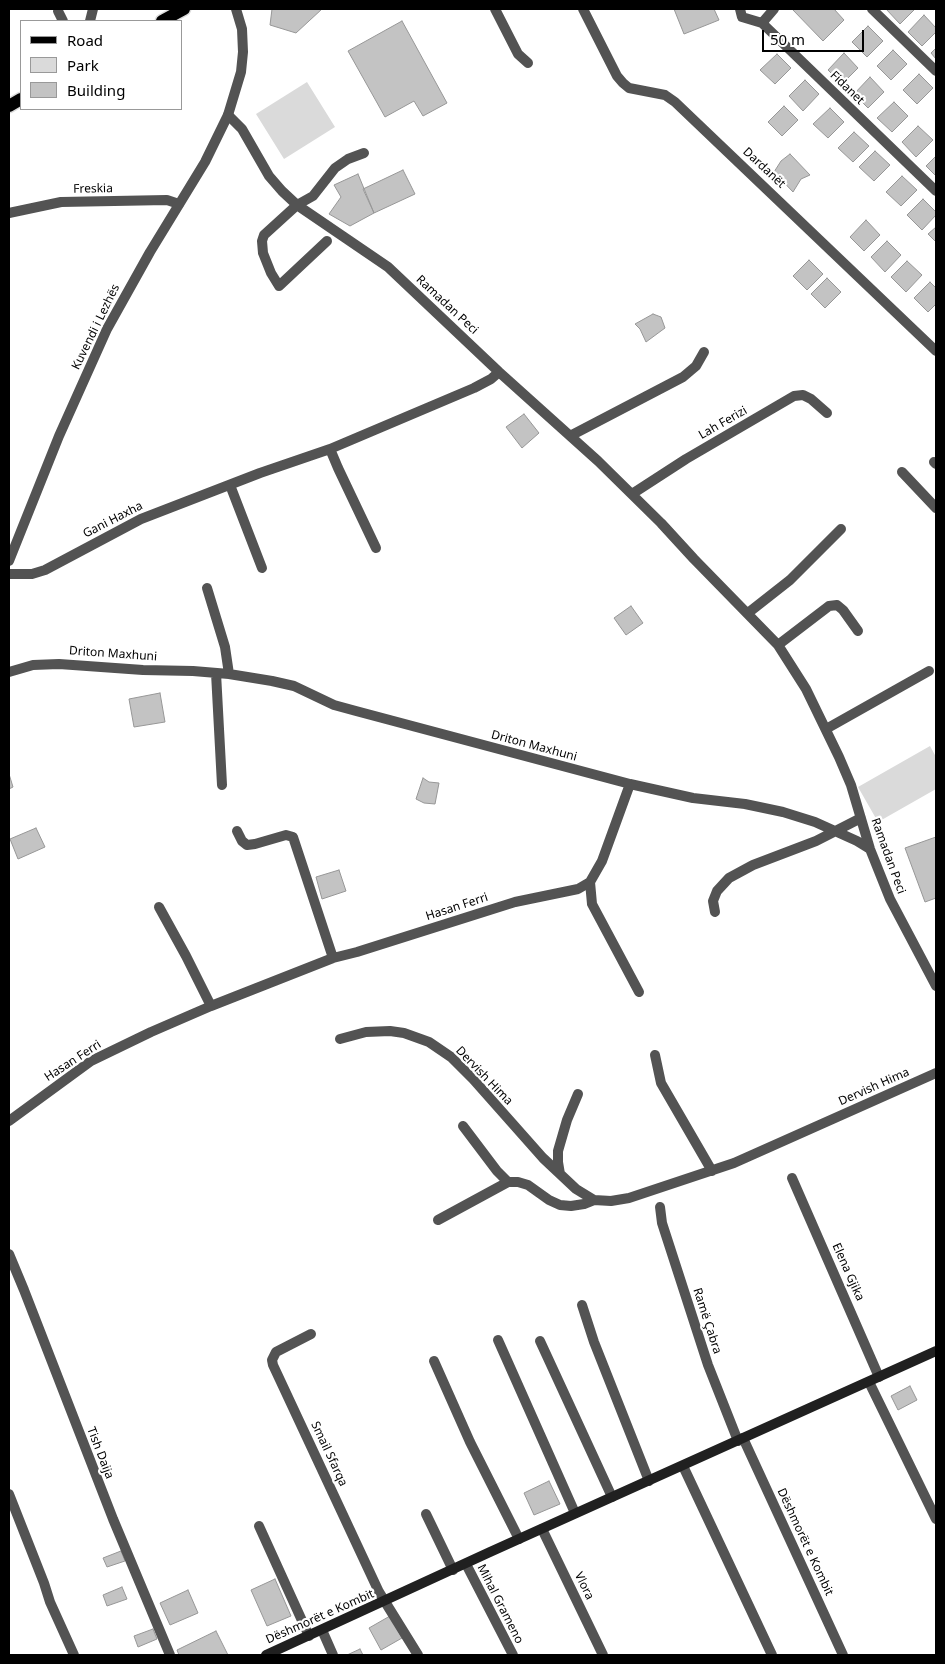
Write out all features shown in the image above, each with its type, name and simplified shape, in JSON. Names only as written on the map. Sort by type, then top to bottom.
[{"type":"main road","points":[[164,20],[184,9]]},
{"type":"main road","name":"Dëshmorët e Kombit","points":[[266,1655],[518,1539],[936,1351]]},
{"type":"street","name":"Kuvendi i Lezhës","points":[[9,561],[59,436],[107,329],[150,252],[205,162],[228,115],[241,72],[243,52],[242,29],[236,9]]},
{"type":"street","points":[[495,9],[518,54],[528,63]]},
{"type":"street","name":"Dardanët","points":[[583,9],[612,67],[623,83],[629,88],[665,95],[676,102],[936,351]]},
{"type":"street","name":"Fidanet","points":[[740,9],[742,17],[762,23],[936,191]]},
{"type":"street","points":[[762,23],[774,9]]},
{"type":"street","points":[[872,9],[936,71]]},
{"type":"street","points":[[58,11],[63,20]]},
{"type":"street","name":"Ramadan Peci","points":[[228,115],[242,129],[268,176],[282,191],[297,205],[388,267],[499,372],[598,461],[778,645],[806,689],[840,757],[870,849],[890,899],[936,986]]},
{"type":"street","points":[[326,241],[279,286],[271,273],[263,253],[262,241],[268,230],[297,205],[313,196],[334,168],[348,159],[364,153]]},
{"type":"street","name":"Freskia","points":[[9,213],[60,202],[167,200],[179,204]]},
{"type":"street","points":[[570,436],[683,377],[696,366],[704,352]]},
{"type":"street","name":"Gani Haxha","points":[[9,574],[32,574],[45,570],[141,519],[330,449],[474,388],[491,379],[499,372]]},
{"type":"street","name":"Lah Ferizi","points":[[632,494],[686,459],[794,396],[803,395],[812,399],[827,413]]},
{"type":"street","points":[[330,449],[376,548]]},
{"type":"street","points":[[902,472],[936,508]]},
{"type":"street","points":[[230,485],[262,568]]},
{"type":"street","points":[[748,613],[790,580],[841,529]]},
{"type":"street","points":[[206,588],[224,647],[228,674]]},
{"type":"street","points":[[778,645],[829,606],[837,605],[843,610],[858,631]]},
{"type":"street","name":"Driton Maxhuni","points":[[9,672],[33,665],[58,664],[228,674],[294,686],[334,705],[630,784],[693,798],[745,804],[783,812],[815,822],[870,849]]},
{"type":"street","points":[[826,729],[929,672]]},
{"type":"street","points":[[216,673],[222,786]]},
{"type":"street","points":[[630,784],[612,838],[590,882],[592,904],[639,992]]},
{"type":"street","points":[[715,912],[713,902],[717,891],[729,878],[753,865],[816,841],[861,818]]},
{"type":"street","points":[[237,831],[242,841],[247,845],[286,835],[293,837],[333,958]]},
{"type":"street","name":"Hasan Ferri","points":[[9,1121],[91,1061],[211,1006],[333,958],[515,902],[578,889],[590,882]]},
{"type":"street","points":[[159,907],[211,1006]]},
{"type":"street","name":"Dervish Hima","points":[[340,1039],[366,1032],[390,1031],[410,1035],[429,1042],[451,1057],[473,1079],[561,1175],[576,1189],[594,1200]]},
{"type":"street","points":[[655,1055],[662,1083],[712,1171]]},
{"type":"street","name":"Dervish Hima","points":[[508,1182],[523,1183],[560,1205],[572,1206],[594,1200],[611,1201],[629,1198],[712,1171],[772,1147],[936,1073]]},
{"type":"street","points":[[561,1175],[558,1151],[567,1120],[578,1094]]},
{"type":"street","points":[[438,1220],[508,1182],[497,1171],[463,1126]]},
{"type":"street","name":"Elena Gjika","points":[[792,1178],[826,1252],[879,1377]]},
{"type":"street","name":"Ramë Çabra","points":[[660,1207],[662,1223],[708,1365],[741,1440]]},
{"type":"street","name":"Tish Daija","points":[[9,1257],[112,1520],[170,1655]]},
{"type":"street","points":[[582,1305],[594,1342],[650,1481]]},
{"type":"street","name":"Smail Sfarqa","points":[[311,1334],[276,1352],[272,1360],[273,1365],[384,1602]]},
{"type":"street","points":[[498,1340],[576,1513]]},
{"type":"street","points":[[540,1341],[612,1497]]},
{"type":"street","points":[[434,1361],[470,1442],[518,1539]]},
{"type":"street","points":[[869,1382],[936,1519]]},
{"type":"street","name":"Dëshmorët e Kombit","points":[[741,1440],[844,1655]]},
{"type":"street","points":[[683,1466],[772,1655]]},
{"type":"street","points":[[9,1494],[50,1602],[74,1655]]},
{"type":"street","points":[[426,1514],[452,1570]]},
{"type":"street","points":[[258,1526],[308,1636]]},
{"type":"street","name":"Vlora","points":[[542,1529],[603,1655]]},
{"type":"street","name":"Mihal Grameno","points":[[466,1564],[512,1655]]},
{"type":"street","name":"Dëshmorët e Kombit","points":[[384,1602],[418,1655]]},
{"type":"street","points":[[322,1630],[333,1655]]},
{"type":"green space","points":[[307,82],[335,127],[284,159],[256,114]]},
{"type":"green space","points":[[930,746],[936,757],[936,789],[878,822],[858,787]]},
{"type":"building","points":[[272,9],[322,9],[296,33],[270,25]]},
{"type":"building","points":[[674,9],[714,9],[719,20],[684,34]]},
{"type":"building","points":[[792,9],[834,9],[844,20],[823,41]]},
{"type":"building","points":[[886,9],[915,9],[900,24]]},
{"type":"building","points":[[924,15],[936,28],[936,32],[922,46],[908,32]]},
{"type":"building","points":[[402,21],[447,103],[423,116],[414,101],[385,117],[348,51]]},
{"type":"building","points":[[868,26],[883,41],[867,57],[852,42]]},
{"type":"building","points":[[936,48],[936,59],[931,53]]},
{"type":"building","points":[[893,50],[907,64],[891,80],[877,66]]},
{"type":"building","points":[[844,53],[858,68],[842,84],[828,70]]},
{"type":"building","points":[[777,54],[791,68],[775,84],[760,70]]},
{"type":"building","points":[[919,74],[933,88],[917,104],[903,90]]},
{"type":"building","points":[[870,77],[884,92],[868,108],[854,94]]},
{"type":"building","points":[[805,80],[819,94],[803,111],[789,96]]},
{"type":"building","points":[[894,102],[908,116],[892,132],[877,118]]},
{"type":"building","points":[[784,106],[798,120],[782,136],[768,122]]},
{"type":"building","points":[[830,108],[844,122],[828,138],[813,124]]},
{"type":"building","points":[[918,126],[933,140],[916,157],[902,142]]},
{"type":"building","points":[[854,132],[869,146],[853,162],[838,148]]},
{"type":"building","points":[[875,151],[890,165],[874,181],[859,167]]},
{"type":"building","points":[[790,154],[810,175],[801,179],[793,192],[774,172],[781,161]]},
{"type":"building","points":[[936,156],[936,176],[926,166]]},
{"type":"building","points":[[403,170],[415,194],[374,213],[363,189]]},
{"type":"building","points":[[358,174],[374,213],[350,226],[329,214],[341,197],[334,185]]},
{"type":"building","points":[[902,176],[917,190],[901,206],[886,192]]},
{"type":"building","points":[[923,199],[936,212],[936,215],[922,230],[907,215]]},
{"type":"building","points":[[866,220],[880,235],[864,251],[850,237]]},
{"type":"building","points":[[936,227],[936,242],[928,234]]},
{"type":"building","points":[[887,241],[901,255],[885,272],[871,257]]},
{"type":"building","points":[[809,260],[823,274],[807,290],[793,276]]},
{"type":"building","points":[[907,261],[922,275],[906,292],[891,277]]},
{"type":"building","points":[[827,278],[841,292],[825,308],[811,294]]},
{"type":"building","points":[[930,282],[936,288],[936,304],[928,312],[914,298]]},
{"type":"building","points":[[653,314],[661,317],[665,328],[646,342],[640,329],[635,324]]},
{"type":"building","points":[[524,414],[539,433],[522,448],[506,427]]},
{"type":"building","points":[[631,606],[643,623],[626,635],[614,618]]},
{"type":"building","points":[[160,693],[165,722],[134,727],[129,699]]},
{"type":"building","points":[[9,774],[13,787],[9,789]]},
{"type":"building","points":[[423,778],[429,782],[439,783],[435,804],[424,803],[416,799]]},
{"type":"building","points":[[36,828],[45,847],[18,859],[10,839]]},
{"type":"building","points":[[936,837],[936,898],[925,902],[905,848]]},
{"type":"building","points":[[339,870],[346,891],[322,899],[316,877]]},
{"type":"building","points":[[910,1386],[917,1400],[898,1410],[891,1396]]},
{"type":"building","points":[[549,1481],[560,1504],[534,1515],[524,1493]]},
{"type":"building","points":[[121,1551],[125,1561],[107,1567],[103,1558]]},
{"type":"building","points":[[275,1579],[291,1616],[267,1626],[251,1590]]},
{"type":"building","points":[[122,1587],[127,1599],[107,1606],[103,1595]]},
{"type":"building","points":[[188,1590],[198,1613],[170,1625],[160,1603]]},
{"type":"building","points":[[390,1616],[402,1638],[381,1650],[369,1628]]},
{"type":"building","points":[[153,1629],[157,1639],[138,1647],[134,1636]]},
{"type":"building","points":[[216,1631],[228,1655],[179,1655],[177,1650]]},
{"type":"building","points":[[360,1649],[363,1655],[347,1655]]}]
